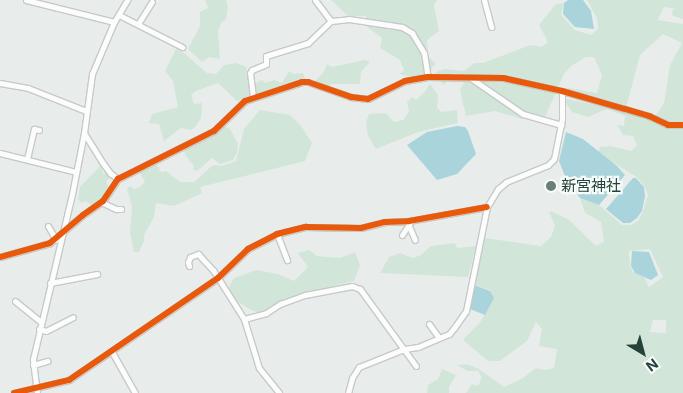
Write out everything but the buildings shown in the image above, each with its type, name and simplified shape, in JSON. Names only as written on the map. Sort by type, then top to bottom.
[{"type":"street","points":[[27,0],[114,22]]},
{"type":"street","points":[[36,390],[33,365],[39,329],[64,231],[84,133],[92,74],[114,22],[127,0]]},
{"type":"street","points":[[315,0],[330,21]]},
{"type":"street","points":[[484,0],[491,27]]},
{"type":"street","points":[[138,24],[152,2]]},
{"type":"street","points":[[119,14],[182,48]]},
{"type":"street","points":[[253,97],[250,82],[252,70],[266,64],[266,56],[308,43],[330,21],[349,19],[402,27],[412,33],[421,44],[428,77]]},
{"type":"street","points":[[0,257],[56,240],[64,231],[101,202],[118,179],[214,131],[238,107],[253,97],[292,84],[308,82],[351,98],[368,99],[398,84],[428,77],[503,78],[562,90],[649,116],[668,125],[683,125]]},
{"type":"street","points":[[472,78],[523,114],[561,125]]},
{"type":"street","points":[[0,83],[28,88],[86,111]]},
{"type":"street","points":[[348,393],[352,378],[360,367],[404,349],[418,347],[449,334],[466,311],[487,207],[498,189],[506,182],[548,165],[554,159],[561,125],[562,90]]},
{"type":"street","points":[[28,160],[34,129],[39,130]]},
{"type":"street","points":[[84,133],[106,168],[118,179]]},
{"type":"street","points":[[0,152],[76,172]]},
{"type":"street","points":[[101,202],[116,209],[121,209]]},
{"type":"street","points":[[14,393],[36,390],[69,380],[218,278],[248,249],[277,234],[306,227],[361,228],[385,222],[410,223],[487,207]]},
{"type":"street","points":[[402,235],[410,223]]},
{"type":"street","points":[[410,223],[415,240]]},
{"type":"street","points":[[48,226],[56,240]]},
{"type":"street","points":[[277,234],[287,260]]},
{"type":"street","points":[[189,266],[190,257],[198,254],[203,256],[244,320],[256,363],[279,393]]},
{"type":"street","points":[[50,283],[97,274]]},
{"type":"street","points":[[244,320],[266,313],[280,304],[305,295],[352,286],[360,288],[416,366]]},
{"type":"street","points":[[15,301],[41,322]]},
{"type":"street","points":[[39,329],[46,330],[73,316]]},
{"type":"street","points":[[429,324],[440,338]]},
{"type":"street","points":[[112,352],[135,393]]},
{"type":"street","points":[[33,365],[47,361]]},
{"type":"green space","points":[[205,0],[226,0],[228,7],[226,19],[221,23],[218,31],[220,59],[209,57],[202,62],[188,49],[200,26],[200,12],[208,8]]},
{"type":"green space","points":[[331,0],[437,0],[434,5],[439,31],[427,40],[428,56],[436,64],[423,75],[412,77],[399,74],[404,70],[400,60],[380,48],[382,38],[367,27],[366,16],[348,16]]},
{"type":"green space","points":[[587,0],[683,0],[683,19],[673,16],[672,11],[675,9],[664,7],[658,20],[683,24],[683,393],[466,393],[472,384],[478,386],[482,378],[478,371],[467,371],[457,365],[467,364],[479,369],[504,387],[523,378],[536,368],[545,370],[554,368],[557,349],[539,346],[542,329],[536,322],[527,341],[500,361],[488,361],[463,340],[481,321],[491,303],[490,290],[474,285],[485,238],[541,246],[551,237],[555,226],[549,212],[551,211],[569,220],[596,246],[604,242],[601,222],[585,213],[580,198],[599,205],[622,225],[631,225],[638,221],[643,211],[648,195],[645,187],[638,178],[598,153],[600,147],[611,146],[631,151],[637,145],[633,136],[623,135],[617,125],[624,126],[625,116],[607,109],[588,117],[572,112],[562,98],[628,112],[652,121],[664,103],[670,65],[682,43],[663,34],[640,55],[626,108],[567,91],[568,88],[597,93],[602,75],[594,57],[586,57],[571,66],[564,74],[545,117],[529,112],[522,119],[495,111],[466,116],[460,90],[465,80],[457,73],[452,74],[444,85],[439,80],[436,72],[444,69],[464,71],[474,63],[483,63],[530,45],[541,47],[548,42],[539,25],[556,4],[564,3],[561,15],[575,30],[591,35],[598,29],[597,18]],"holes":[[[650,249],[663,277],[649,287],[644,277],[633,272],[630,266],[629,251]],[[653,320],[666,320],[666,333],[650,332]]]},
{"type":"green space","points":[[177,47],[207,73],[216,74],[224,65],[236,63],[246,67],[250,97],[238,102],[218,83],[196,91],[191,95],[194,104],[202,103],[201,118],[196,126],[191,130],[181,128],[164,141],[159,124],[149,123],[152,114],[178,107],[173,81],[165,71]]},
{"type":"green space","points":[[365,60],[370,62],[361,72],[360,84],[331,84],[329,87],[315,81],[323,73],[327,64],[332,67]]},
{"type":"green space","points":[[289,71],[293,74],[303,73],[306,80],[255,95],[256,83],[262,80],[265,83],[274,80],[282,83]]},
{"type":"green space","points":[[430,84],[438,95],[437,107],[441,112],[457,110],[458,123],[418,132],[376,149],[368,136],[366,122],[369,114],[386,113],[394,122],[403,120],[409,112],[407,102],[412,97],[416,100]]},
{"type":"green space","points":[[260,110],[290,115],[301,126],[312,143],[305,161],[200,187],[202,193],[174,206],[156,203],[154,217],[144,235],[144,241],[139,252],[134,252],[130,233],[132,206],[127,189],[130,186],[134,189],[140,187],[145,182],[139,171],[156,163],[161,172],[166,171],[180,182],[194,182],[213,165],[222,166],[236,161],[244,129]]},
{"type":"green space","points":[[224,126],[230,129],[238,144],[237,153],[233,160],[220,164],[212,158],[197,171],[193,170],[194,166],[185,155],[184,149],[213,135]]},
{"type":"green space","points":[[101,165],[103,174],[107,173],[110,178],[106,181],[109,189],[103,200],[94,206],[85,201],[81,203],[78,199],[80,187]]},
{"type":"green space","points":[[455,243],[457,248],[476,246],[468,277],[380,273],[389,257],[400,253],[413,258],[421,255],[431,246]]},
{"type":"green space","points":[[309,250],[317,256],[340,258],[355,252],[360,265],[354,281],[305,293],[260,313],[235,300],[228,289],[234,278],[257,270],[278,274],[294,281],[308,267],[298,253]]},
{"type":"green space","points":[[442,369],[456,375],[449,387],[449,393],[427,393],[428,385],[438,379]]},
{"type":"water","points":[[568,0],[583,0],[591,11],[594,29],[575,27],[563,14],[564,3]]},
{"type":"water","points":[[457,126],[465,127],[468,131],[476,154],[457,174],[437,180],[407,145],[427,132]]},
{"type":"water","points":[[566,132],[583,139],[617,166],[625,175],[599,205],[580,198],[568,184],[559,161]]},
{"type":"water","points":[[633,178],[636,178],[644,187],[645,196],[642,211],[630,223],[623,223],[606,209]]},
{"type":"water","points":[[632,251],[649,252],[658,275],[651,280],[635,273],[631,266]]},
{"type":"water","points":[[474,285],[490,291],[494,298],[485,315],[470,309]]},
{"type":"cycle path","points":[[0,257],[50,243],[103,201],[118,179],[214,131],[245,101],[302,82],[308,82],[351,97],[368,99],[405,81],[428,77],[503,78],[562,91],[649,116],[668,125],[683,125]]},
{"type":"cycle path","points":[[14,393],[69,380],[218,278],[248,249],[277,234],[306,227],[361,228],[385,222],[409,221],[487,207]]},
{"type":"place","name":"新宮神社","points":[[551,186]]}]
